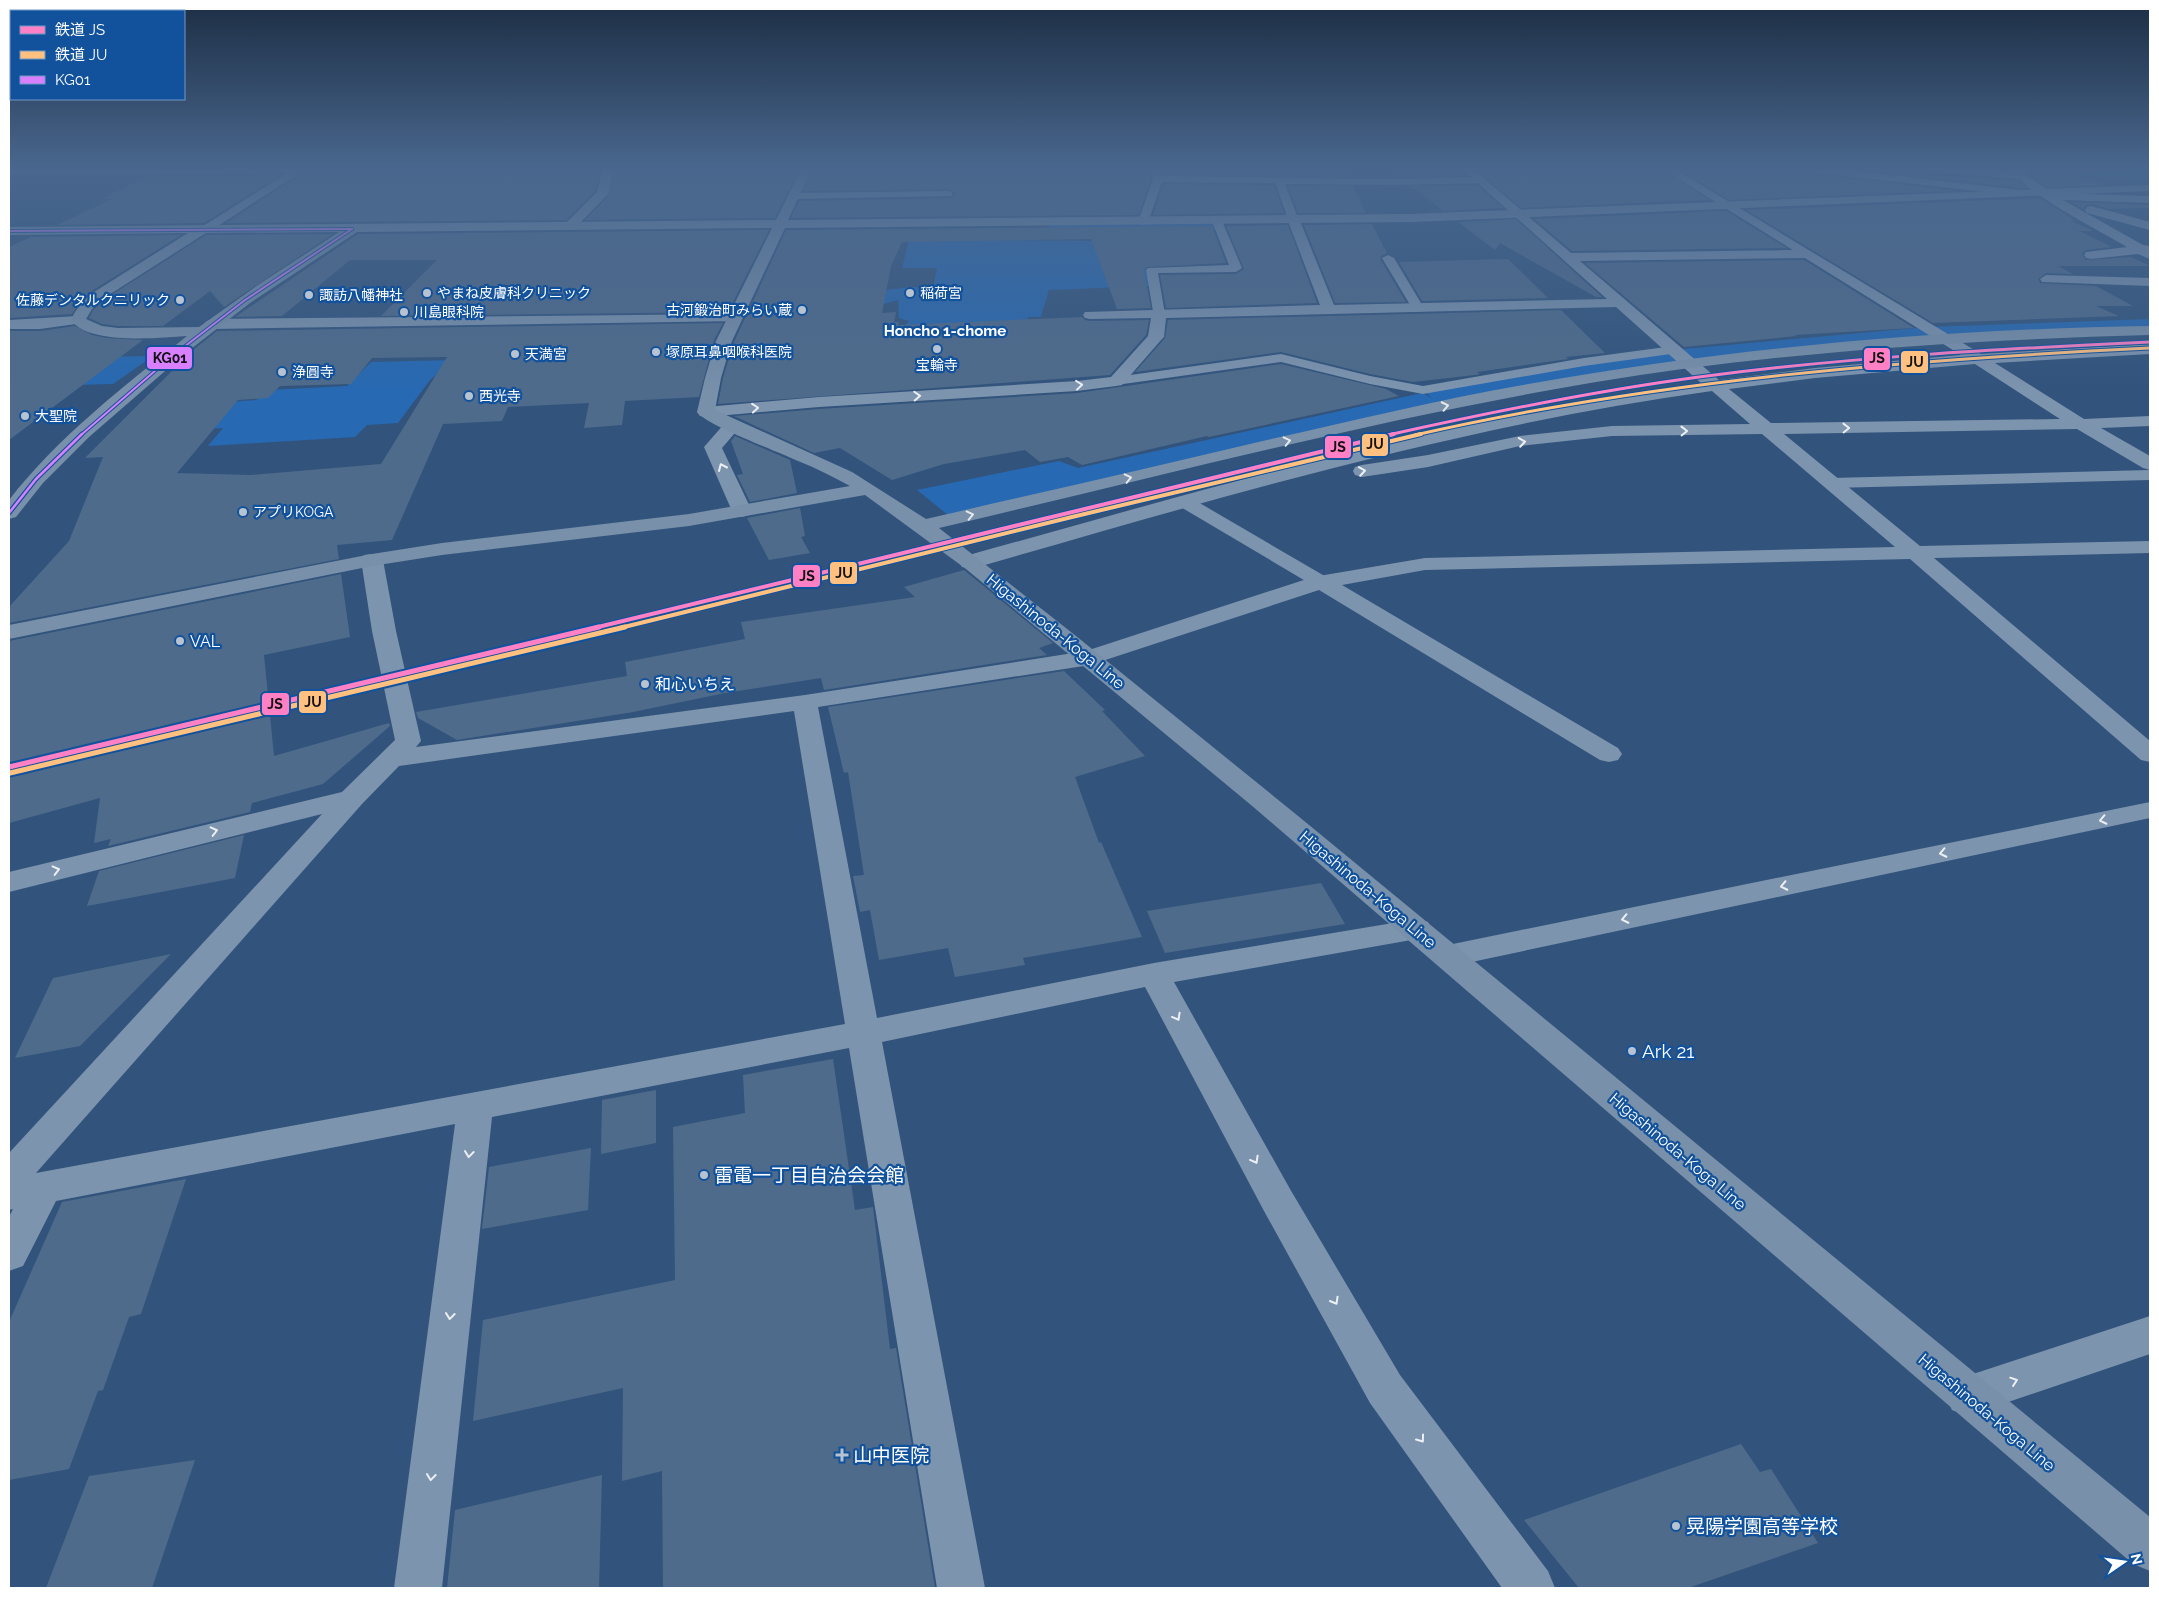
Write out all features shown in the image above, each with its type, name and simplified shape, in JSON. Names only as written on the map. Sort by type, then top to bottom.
[{"type":"main road","points":[[183,243],[99,295],[80,313],[78,320],[81,324],[102,331],[143,333],[208,328]]},
{"type":"main road","points":[[9,513],[53,461],[110,408],[208,328],[332,243]]},
{"type":"main road","points":[[706,412],[710,387],[724,342],[770,243]]},
{"type":"main road","points":[[923,526],[1368,422],[1520,390],[1688,364],[1822,349],[1946,339],[2150,330]]},
{"type":"main road","name":"Higashinoda-Koga Line","points":[[706,412],[732,427],[803,455],[868,489],[923,526],[970,562],[1090,658],[1418,929],[1967,1396],[2150,1547]]},
{"type":"main road","points":[[9,632],[372,560],[442,549],[669,522],[868,489]]},
{"type":"street","points":[[1302,243],[1329,310]]},
{"type":"street","points":[[1551,243],[1688,364],[1913,551],[2150,754]]},
{"type":"street","points":[[1787,243],[1946,339],[2080,424],[2150,464]]},
{"type":"street","points":[[2132,243],[2147,251]]},
{"type":"street","points":[[2091,255],[2147,251]]},
{"type":"street","points":[[1568,257],[1806,254]]},
{"type":"street","points":[[1090,315],[1620,303]]},
{"type":"street","points":[[706,412],[819,402],[1076,386],[1116,381],[1156,337],[1159,314]]},
{"type":"street","points":[[208,328],[735,318]]},
{"type":"street","points":[[9,325],[59,323],[78,320]]},
{"type":"street","points":[[970,562],[1261,481],[1472,428],[1602,402],[1713,385],[1856,368],[2150,349]]},
{"type":"street","points":[[1261,481],[1302,480],[1428,461],[1520,441],[1612,431],[1767,430],[2150,421]]},
{"type":"street","points":[[732,427],[713,447],[742,511]]},
{"type":"street","points":[[390,759],[805,702],[1090,658],[1320,582],[1424,564],[1913,551],[2150,547]]},
{"type":"street","points":[[9,1254],[20,1186],[352,798],[408,741],[384,631],[372,560]]},
{"type":"street","points":[[1320,582],[1609,754]]},
{"type":"street","points":[[805,702],[962,1588]]},
{"type":"street","points":[[9,882],[352,798]]},
{"type":"street","points":[[1448,956],[2150,810]]},
{"type":"street","points":[[20,1186],[475,1106],[864,1033],[1154,974],[1418,929]]},
{"type":"street","points":[[1154,974],[1277,1200],[1385,1390],[1531,1588]]},
{"type":"street","points":[[411,1587],[475,1106]]},
{"type":"street","points":[[1967,1396],[2150,1335]]},
{"type":"lane","points":[[1159,314],[1152,270],[1236,268],[1225,243]]},
{"type":"lane","points":[[1388,258],[1418,308]]},
{"type":"lane","points":[[2046,279],[2150,282]]},
{"type":"lane","points":[[1116,381],[1282,358],[1370,380],[1423,390],[1584,362],[1673,350]]},
{"type":"lane","points":[[1831,483],[2150,475]]},
{"type":"lane","points":[[1185,502],[1320,582]]},
{"type":"shaded area","points":[[908,243],[1094,243],[1144,263],[1150,286],[1049,290],[1041,317],[1026,317],[1029,318],[1013,333],[905,326],[909,321],[899,318],[898,300],[880,305],[877,291],[911,287],[933,288],[937,268],[902,268]]},
{"type":"shaded area","points":[[2150,319],[2150,330],[2100,331],[1822,349],[1520,390],[948,515],[917,490],[1059,461],[1078,468],[1422,393],[1432,398],[1423,390],[1673,350],[1927,327]]},
{"type":"shaded area","name":"大聖院","points":[[153,356],[113,384],[74,385],[18,422],[9,422],[9,358]]},
{"type":"shaded area","points":[[454,360],[430,380],[398,423],[367,425],[355,437],[208,446],[223,428],[147,432],[171,406],[256,400],[268,390],[347,386],[371,362]]},
{"type":"building","points":[[19,243],[169,243],[93,290],[79,303],[72,314],[9,318],[9,247]]},
{"type":"building","points":[[194,243],[320,243],[224,307],[210,291],[163,326],[118,326],[102,324],[89,318],[93,310],[105,299]]},
{"type":"building","points":[[345,243],[763,243],[728,312],[381,316],[437,260],[350,260],[282,316],[235,317]]},
{"type":"building","points":[[780,243],[902,243],[891,266],[882,313],[896,312],[894,322],[899,322],[898,325],[1082,317],[1090,321],[1149,320],[1146,335],[1110,375],[718,404],[723,378],[734,342]]},
{"type":"building","points":[[1092,243],[1218,243],[1226,263],[1147,267],[1144,270],[1151,308],[1117,309]]},
{"type":"building","points":[[1233,243],[1295,243],[1317,303],[1166,308],[1160,275],[1236,274],[1244,269]]},
{"type":"building","points":[[1311,243],[1382,243],[1387,253],[1381,256],[1380,259],[1406,302],[1335,303]]},
{"type":"building","points":[[1485,243],[1542,243],[1602,297],[1596,297],[1500,243],[1495,250]]},
{"type":"building","points":[[1562,243],[1778,243],[1787,248],[1572,251]]},
{"type":"building","points":[[1800,243],[2103,243],[2112,247],[2086,250],[2082,254],[2086,260],[2131,257],[2150,266],[2058,266],[2073,274],[2046,273],[2038,279],[2040,283],[2096,286],[2133,306],[2096,306],[2119,316],[1933,323]]},
{"type":"building","points":[[1508,259],[1548,298],[1422,301],[1399,262]]},
{"type":"building","points":[[1804,260],[1914,328],[1794,335],[1797,336],[1684,347],[1585,263]]},
{"type":"building","points":[[1561,310],[1605,353],[1566,357],[1568,359],[1477,372],[1480,374],[1475,375],[1413,382],[1370,374],[1281,352],[1135,372],[1165,338],[1168,320]]},
{"type":"building","points":[[723,323],[714,340],[699,397],[625,401],[622,425],[584,428],[589,403],[508,407],[502,421],[443,424],[392,540],[337,545],[339,559],[9,623],[9,607],[69,541],[103,457],[85,458],[193,350],[217,331]],"holes":[[[447,357],[381,464],[250,475],[177,473],[238,400],[268,398],[280,386],[351,384],[372,358]]]},
{"type":"building","name":"大聖院","points":[[75,326],[92,335],[107,338],[143,340],[9,440],[9,331],[40,331]]},
{"type":"building","points":[[1281,364],[1386,389],[1399,396],[1207,436],[1082,465],[1068,457],[1040,462],[1025,450],[944,464],[892,480],[840,448],[814,453],[734,416],[1077,393]]},
{"type":"building","points":[[735,436],[790,460],[797,493],[750,502],[737,475],[743,474],[731,441]]},
{"type":"building","points":[[800,508],[805,536],[801,537],[810,553],[769,560],[747,518]]},
{"type":"building","points":[[964,570],[1053,643],[1039,648],[1047,655],[824,690],[821,678],[725,693],[633,712],[457,740],[418,718],[416,712],[627,676],[625,662],[745,639],[741,622],[915,597],[904,587]]},
{"type":"building","points":[[341,574],[350,637],[264,655],[274,756],[389,723],[390,726],[323,784],[252,803],[250,812],[108,846],[111,839],[94,843],[100,798],[9,823],[9,641]]},
{"type":"building","points":[[1064,671],[1105,710],[1102,711],[1145,756],[1075,777],[1099,843],[1101,842],[1142,937],[1023,958],[1025,965],[955,977],[948,948],[879,960],[870,910],[860,912],[853,876],[864,875],[848,772],[844,773],[828,707]]},
{"type":"building","points":[[244,835],[235,878],[87,906],[99,871]]},
{"type":"building","points":[[1321,883],[1345,924],[1165,953],[1147,911]]},
{"type":"building","points":[[171,954],[80,1046],[15,1058],[53,978]]},
{"type":"building","points":[[833,1059],[855,1210],[873,1207],[890,1349],[896,1348],[935,1588],[663,1588],[662,1471],[622,1481],[623,1388],[473,1421],[483,1320],[675,1280],[673,1127],[745,1113],[743,1075]]},
{"type":"building","points":[[656,1090],[656,1143],[601,1154],[602,1100]]},
{"type":"building","points":[[591,1148],[588,1210],[482,1229],[489,1167]]},
{"type":"building","points":[[186,1179],[141,1314],[129,1317],[103,1390],[98,1391],[69,1469],[9,1480],[9,1322],[62,1202]]},
{"type":"building","points":[[1741,1444],[1760,1472],[1771,1469],[1818,1543],[1688,1588],[1579,1588],[1524,1520]]},
{"type":"building","points":[[195,1460],[152,1588],[46,1588],[89,1476]]},
{"type":"building","points":[[602,1475],[599,1588],[447,1588],[455,1510]]},
{"type":"rail line","name":"JS","points":[[9,767],[474,657],[1291,458],[1506,410],[1636,386],[1764,369],[1892,357],[2150,342]]},
{"type":"rail line","name":"JU","points":[[10,773],[475,663],[1028,527],[1378,444],[1506,416],[1636,393],[1828,369],[1957,359],[2150,348]]},
{"type":"transit line","name":"KG01","points":[[9,513],[36,479],[66,448],[171,357],[245,300],[332,243]]},
{"type":"place","name":"やまね皮膚科クリニック","points":[[427,293]]},
{"type":"place","name":"稲荷宮","points":[[910,293]]},
{"type":"place","name":"諏訪八幡神社","points":[[309,295]]},
{"type":"place","name":"佐藤デンタルクニリック","points":[[180,300]]},
{"type":"place","name":"古河鍛治町みらい蔵","points":[[802,310]]},
{"type":"place","name":"川島眼科院","points":[[404,312]]},
{"type":"place","name":"宝輪寺","points":[[937,349]]},
{"type":"place","name":"塚原耳鼻咽喉科医院","points":[[656,352]]},
{"type":"place","name":"天満宮","points":[[515,354]]},
{"type":"place","name":"浄圓寺","points":[[282,372]]},
{"type":"place","name":"西光寺","points":[[469,396]]},
{"type":"place","name":"大聖院","points":[[25,416]]},
{"type":"place","name":"アプリKOGA","points":[[243,512]]},
{"type":"place","name":"VAL","points":[[180,641]]},
{"type":"place","name":"和心いちえ","points":[[645,684]]},
{"type":"place","name":"Ark 21","points":[[1632,1051]]},
{"type":"place","name":"雷電一丁目自治会会館","points":[[704,1175]]},
{"type":"place","name":"山中医院","points":[[842,1455]]},
{"type":"place","name":"晃陽学園高等学校","points":[[1676,1526]]},
{"type":"district","name":"Honcho 1-chome","points":[[945,331]]}]
